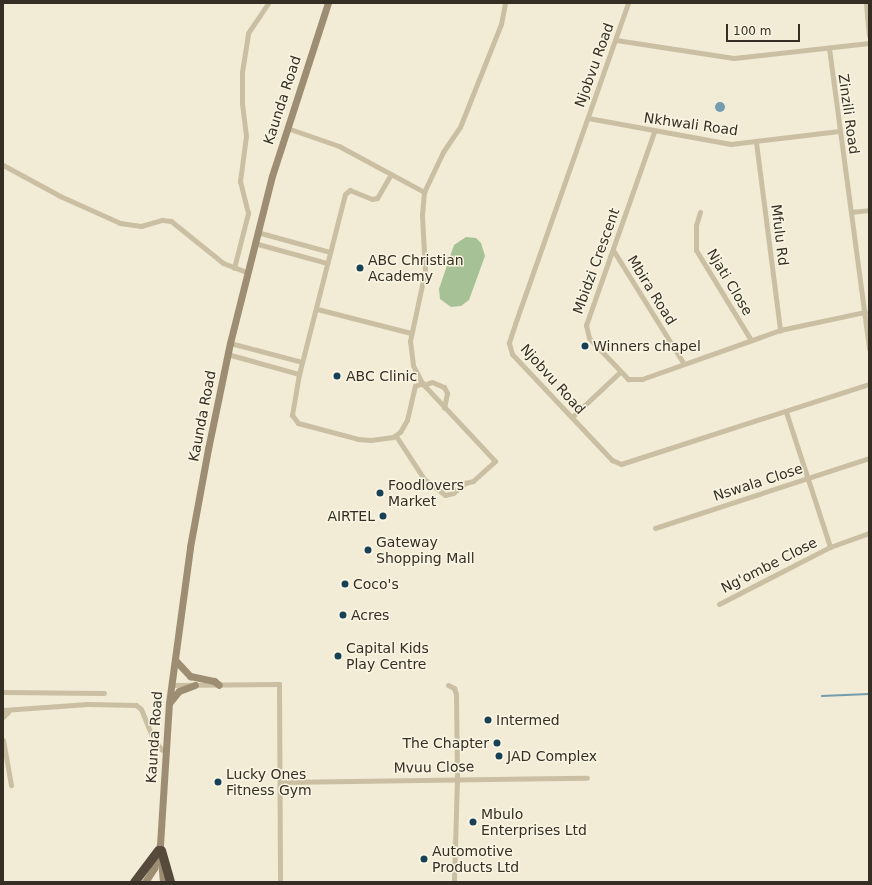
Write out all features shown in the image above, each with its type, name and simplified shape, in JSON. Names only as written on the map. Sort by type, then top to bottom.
[{"type":"highway","points":[[134,882],[160,848]]},
{"type":"highway","points":[[160,848],[170,882]]},
{"type":"main road","name":"Kaunda Road","points":[[163,882],[160,848],[165,751],[171,686],[176,661],[190,547],[227,354],[254,243],[287,128],[328,3]]},
{"type":"main road","points":[[176,661],[190,676],[214,681],[219,685]]},
{"type":"main road","points":[[169,703],[179,692],[195,685]]},
{"type":"main road","name":"Kaunda Road","points":[[145,882],[154,868],[160,848]]},
{"type":"street","points":[[234,268],[248,213],[240,181],[246,136],[242,109],[242,72],[248,33],[268,3]]},
{"type":"street","points":[[396,436],[424,479],[442,494],[453,493],[465,483],[473,481],[495,461],[422,384],[412,357],[411,333],[425,271],[422,215],[424,192],[443,152],[460,126],[501,24],[505,3]]},
{"type":"street","name":"Njobvu Road","points":[[628,3],[509,343],[516,359],[612,460],[621,464],[869,384]]},
{"type":"street","points":[[866,3],[869,35]]},
{"type":"street","points":[[616,40],[726,58],[869,43]]},
{"type":"street","name":"Zinzili Road","points":[[828,48],[869,349]]},
{"type":"street","name":"Nkhwali Road","points":[[588,118],[654,132],[731,144],[839,131]]},
{"type":"street","points":[[287,128],[332,143],[424,192]]},
{"type":"street","name":"Mbidzi Crescent","points":[[654,132],[586,328],[589,338],[628,379],[639,380],[780,330],[865,312]]},
{"type":"street","name":"Mfulu Rd","points":[[756,142],[780,330]]},
{"type":"street","points":[[3,165],[60,196],[120,223],[141,226],[162,220],[171,221],[223,263],[247,272]]},
{"type":"street","points":[[391,174],[378,198],[372,199],[352,190],[346,192],[291,408],[295,422],[364,440],[396,436],[407,420],[414,389],[422,384],[432,382],[444,387],[447,393],[444,408]]},
{"type":"street","points":[[851,212],[869,210]]},
{"type":"street","name":"Njati Close","points":[[700,212],[696,226],[696,250],[751,340]]},
{"type":"street","points":[[257,232],[330,252]]},
{"type":"street","points":[[254,243],[328,263]]},
{"type":"street","name":"Mbira Road","points":[[613,250],[684,364]]},
{"type":"street","points":[[316,309],[411,333]]},
{"type":"street","points":[[230,343],[302,362]]},
{"type":"street","points":[[227,354],[299,374]]},
{"type":"street","points":[[572,418],[620,372]]},
{"type":"street","points":[[786,412],[830,547]]},
{"type":"street","name":"Nswala Close","points":[[655,528],[869,458]]},
{"type":"street","name":"Ng'ombe Close","points":[[719,604],[830,547],[869,533]]},
{"type":"street","points":[[171,686],[279,684],[282,782],[280,882]]},
{"type":"street","points":[[448,684],[454,688],[456,694],[457,779],[454,882]]},
{"type":"street","points":[[3,692],[104,694]]},
{"type":"street","points":[[3,717],[5,711],[23,708],[88,704],[136,705],[141,708],[152,736],[161,750],[165,751]]},
{"type":"street","points":[[3,740],[11,785]]},
{"type":"street","name":"Mvuu Close","points":[[282,782],[587,778]]},
{"type":"green space","points":[[466,237],[476,238],[481,243],[485,256],[469,300],[461,306],[451,307],[440,299],[439,289],[454,245]]},
{"type":"water","points":[[720,102],[725,107],[720,112],[715,107]]},
{"type":"waterway","points":[[822,696],[869,694]]},
{"type":"place","name":"ABC Christian Academy","points":[[360,268]]},
{"type":"place","name":"Winners chapel","points":[[585,346]]},
{"type":"place","name":"ABC Clinic","points":[[337,376]]},
{"type":"place","name":"Foodlovers Market","points":[[380,493]]},
{"type":"place","name":"AIRTEL","points":[[383,516]]},
{"type":"place","name":"Gateway Shopping Mall","points":[[368,550]]},
{"type":"place","name":"Coco's","points":[[345,584]]},
{"type":"place","name":"Acres","points":[[343,615]]},
{"type":"place","name":"Capital Kids Play Centre","points":[[338,656]]},
{"type":"place","name":"Intermed","points":[[488,720]]},
{"type":"place","name":"The Chapter","points":[[497,743]]},
{"type":"place","name":"JAD Complex","points":[[499,756]]},
{"type":"place","name":"Lucky Ones Fitness Gym","points":[[218,782]]},
{"type":"place","name":"Mbulo Enterprises Ltd","points":[[473,822]]},
{"type":"place","name":"Automotive Products Ltd","points":[[424,859]]}]
